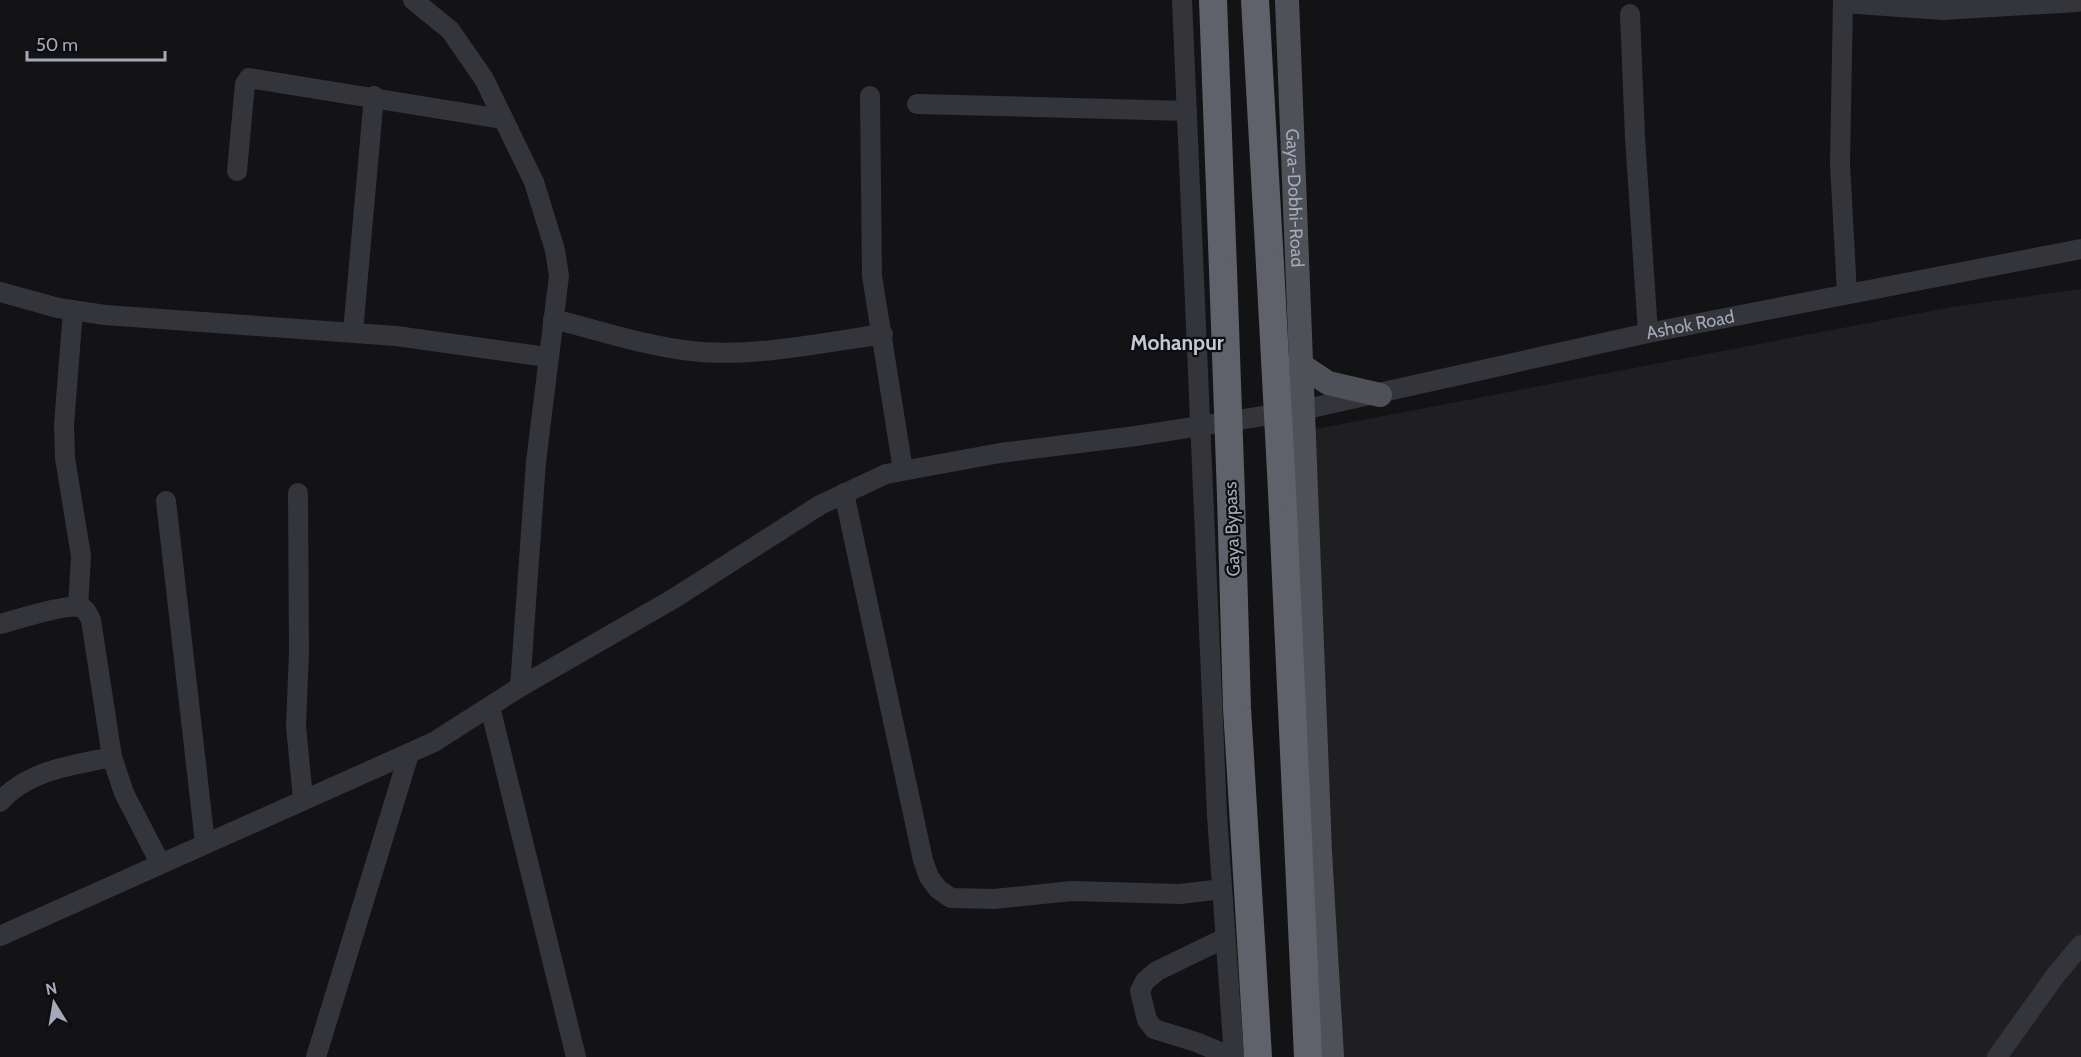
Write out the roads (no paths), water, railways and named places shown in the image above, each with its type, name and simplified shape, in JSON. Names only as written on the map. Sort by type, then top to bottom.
[{"type":"highway","name":"Gaya Bypass","points":[[1213,0],[1237,708],[1258,1057]]},
{"type":"highway","points":[[1255,0],[1282,491],[1308,1057]]},
{"type":"main road","name":"Gaya-Dobhi-Road","points":[[1287,0],[1302,403],[1332,1057]]},
{"type":"main road","points":[[1301,365],[1328,384],[1380,395]]},
{"type":"street","points":[[413,0],[450,30],[484,79],[534,182],[555,250],[559,276],[547,357],[520,687]]},
{"type":"street","points":[[1182,0],[1222,889],[1233,1057],[1154,1029],[1147,1020],[1140,991],[1145,981],[1157,970],[1225,938]]},
{"type":"street","points":[[1847,294],[1840,163],[1843,2],[1943,10],[2077,2]]},
{"type":"street","points":[[1630,14],[1635,137],[1648,333]]},
{"type":"street","points":[[237,171],[247,79],[374,96],[502,119]]},
{"type":"street","points":[[352,332],[374,96]]},
{"type":"street","points":[[870,96],[872,276],[903,470]]},
{"type":"street","points":[[917,104],[1187,111]]},
{"type":"street","name":"Ashok Road","points":[[0,936],[303,799],[410,754],[672,599],[820,505],[870,479],[903,470],[1010,451],[1202,425],[1302,403],[1380,395],[1648,333],[2081,249]]},
{"type":"street","points":[[0,292],[73,310],[153,320],[352,332],[435,340],[547,357]]},
{"type":"street","points":[[73,310],[64,425],[65,458],[81,556],[78,607]]},
{"type":"street","points":[[553,319],[666,347],[708,352],[796,347],[883,334]]},
{"type":"street","points":[[844,492],[923,860],[929,877],[938,889],[951,898],[972,900],[1072,891],[1147,891],[1180,894],[1222,889]]},
{"type":"street","points":[[298,494],[299,652],[296,726],[303,799]]},
{"type":"street","points":[[166,501],[205,843]]},
{"type":"street","points":[[0,624],[78,607],[86,610],[91,620],[112,757],[124,793],[160,863]]},
{"type":"street","points":[[490,707],[576,1057]]},
{"type":"street","points":[[316,1057],[410,754]]},
{"type":"street","points":[[0,802],[22,783],[56,768],[112,757]]},
{"type":"street","points":[[1997,1057],[2048,984],[2081,945]]},
{"type":"district","name":"Mohanpur","points":[[1177,342]]}]
